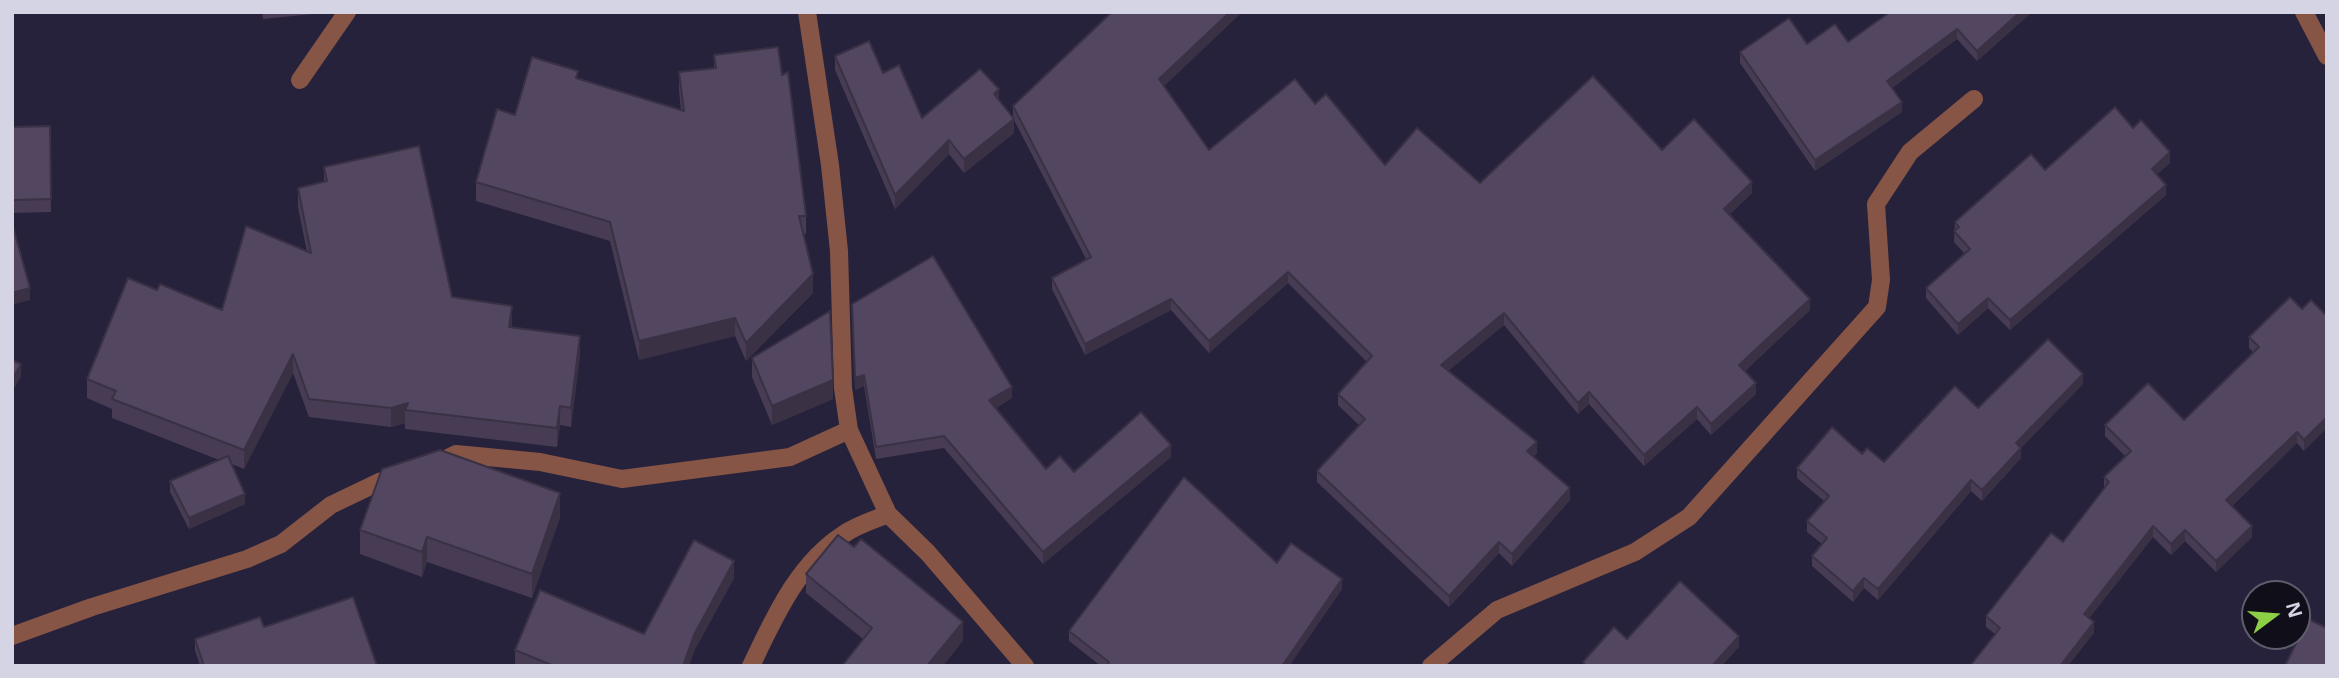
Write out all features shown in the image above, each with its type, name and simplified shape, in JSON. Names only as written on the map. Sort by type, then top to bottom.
[{"type":"street","points":[[300,80],[347,12]]},
{"type":"street","points":[[807,12],[830,165],[839,251],[843,388],[849,430],[888,514],[928,553],[1025,666]]},
{"type":"street","points":[[2304,12],[2327,56]]},
{"type":"street","points":[[1431,666],[1497,610],[1635,552],[1689,517],[1877,307],[1881,280],[1876,204],[1910,152],[1973,99]]},
{"type":"street","points":[[12,636],[92,607],[247,559],[281,544],[331,505],[367,488],[418,472],[456,454],[540,462],[622,479],[790,457],[849,430]]},
{"type":"street","points":[[751,666],[774,619],[812,560],[844,533],[888,514]]},
{"type":"building","points":[[1112,12],[1230,12],[1159,79],[1209,150],[1295,79],[1315,104],[1326,94],[1385,165],[1417,128],[1480,183],[1593,76],[1662,150],[1694,119],[1752,182],[1724,209],[1810,299],[1739,365],[1756,383],[1711,424],[1697,407],[1644,455],[1589,392],[1578,403],[1504,313],[1441,365],[1537,442],[1527,451],[1570,488],[1512,554],[1499,542],[1449,596],[1317,471],[1365,419],[1338,394],[1372,356],[1288,272],[1209,341],[1171,299],[1085,344],[1052,278],[1091,257],[1013,106]]},
{"type":"building","points":[[1890,12],[2020,12],[1977,51],[1957,29],[1887,81],[1902,102],[1815,160],[1740,52],[1789,18],[1807,44],[1835,24],[1848,42]]},
{"type":"building","points":[[869,41],[883,73],[899,65],[922,118],[980,69],[999,89],[994,94],[1014,119],[964,159],[949,140],[895,195],[835,56]]},
{"type":"building","points":[[778,47],[782,75],[788,72],[806,216],[799,216],[813,274],[746,343],[735,318],[639,341],[610,222],[476,182],[497,109],[515,115],[532,57],[578,71],[576,78],[684,111],[679,72],[716,68],[714,55]]},
{"type":"building","points":[[2115,107],[2133,128],[2141,120],[2170,152],[2152,169],[2166,185],[2010,320],[1988,298],[1958,324],[1926,288],[1970,249],[1954,231],[1959,227],[1955,222],[2031,154],[2045,170]]},
{"type":"building","points":[[50,126],[51,199],[12,200],[12,127]]},
{"type":"building","points":[[419,146],[452,297],[512,306],[509,327],[580,336],[571,408],[560,406],[557,428],[405,410],[408,403],[391,408],[309,399],[293,354],[244,450],[112,399],[116,391],[87,379],[128,278],[157,290],[160,284],[222,310],[246,226],[311,253],[298,188],[327,181],[324,167]]},
{"type":"building","points":[[12,223],[30,288],[12,293]]},
{"type":"building","points":[[933,256],[1012,387],[989,400],[1046,469],[1060,456],[1074,472],[1141,412],[1171,445],[1043,552],[944,436],[876,447],[864,375],[855,378],[852,304]]},
{"type":"building","points":[[2290,297],[2302,309],[2311,300],[2327,313],[2327,417],[2304,440],[2297,432],[2226,500],[2252,526],[2216,561],[2185,530],[2171,544],[2153,526],[2084,614],[2094,622],[2060,666],[1970,666],[2000,628],[1986,616],[2051,533],[2063,542],[2109,482],[2104,477],[2131,451],[2105,425],[2148,383],[2184,420],[2259,347],[2249,337]]},
{"type":"building","points":[[830,311],[833,380],[772,406],[752,358]]},
{"type":"building","points":[[2048,339],[2083,374],[2016,443],[2021,448],[1982,490],[1971,480],[1878,589],[1864,578],[1853,591],[1812,556],[1827,538],[1807,521],[1829,496],[1797,468],[1832,427],[1862,454],[1867,448],[1884,462],[1955,386],[1978,408]]},
{"type":"building","points":[[12,360],[21,364],[12,379]]},
{"type":"building","points":[[440,450],[560,493],[532,574],[427,537],[422,552],[360,530],[382,469]]},
{"type":"building","points":[[228,456],[245,494],[189,518],[170,481]]},
{"type":"building","points":[[1184,477],[1277,563],[1291,543],[1342,579],[1282,666],[1106,666],[1109,662],[1069,631]]},
{"type":"building","points":[[838,535],[854,547],[861,539],[963,622],[927,666],[842,666],[872,628],[806,574]]},
{"type":"building","points":[[694,540],[734,561],[694,635],[683,666],[554,666],[515,650],[540,590],[644,634]]},
{"type":"building","points":[[1680,581],[1739,636],[1712,666],[1586,666],[1583,662],[1614,627],[1627,639]]},
{"type":"building","points":[[353,597],[377,666],[204,666],[195,639],[260,617],[264,627]]},
{"type":"building","points":[[2311,620],[2327,628],[2327,666],[2285,666],[2293,650],[2311,650]]}]
